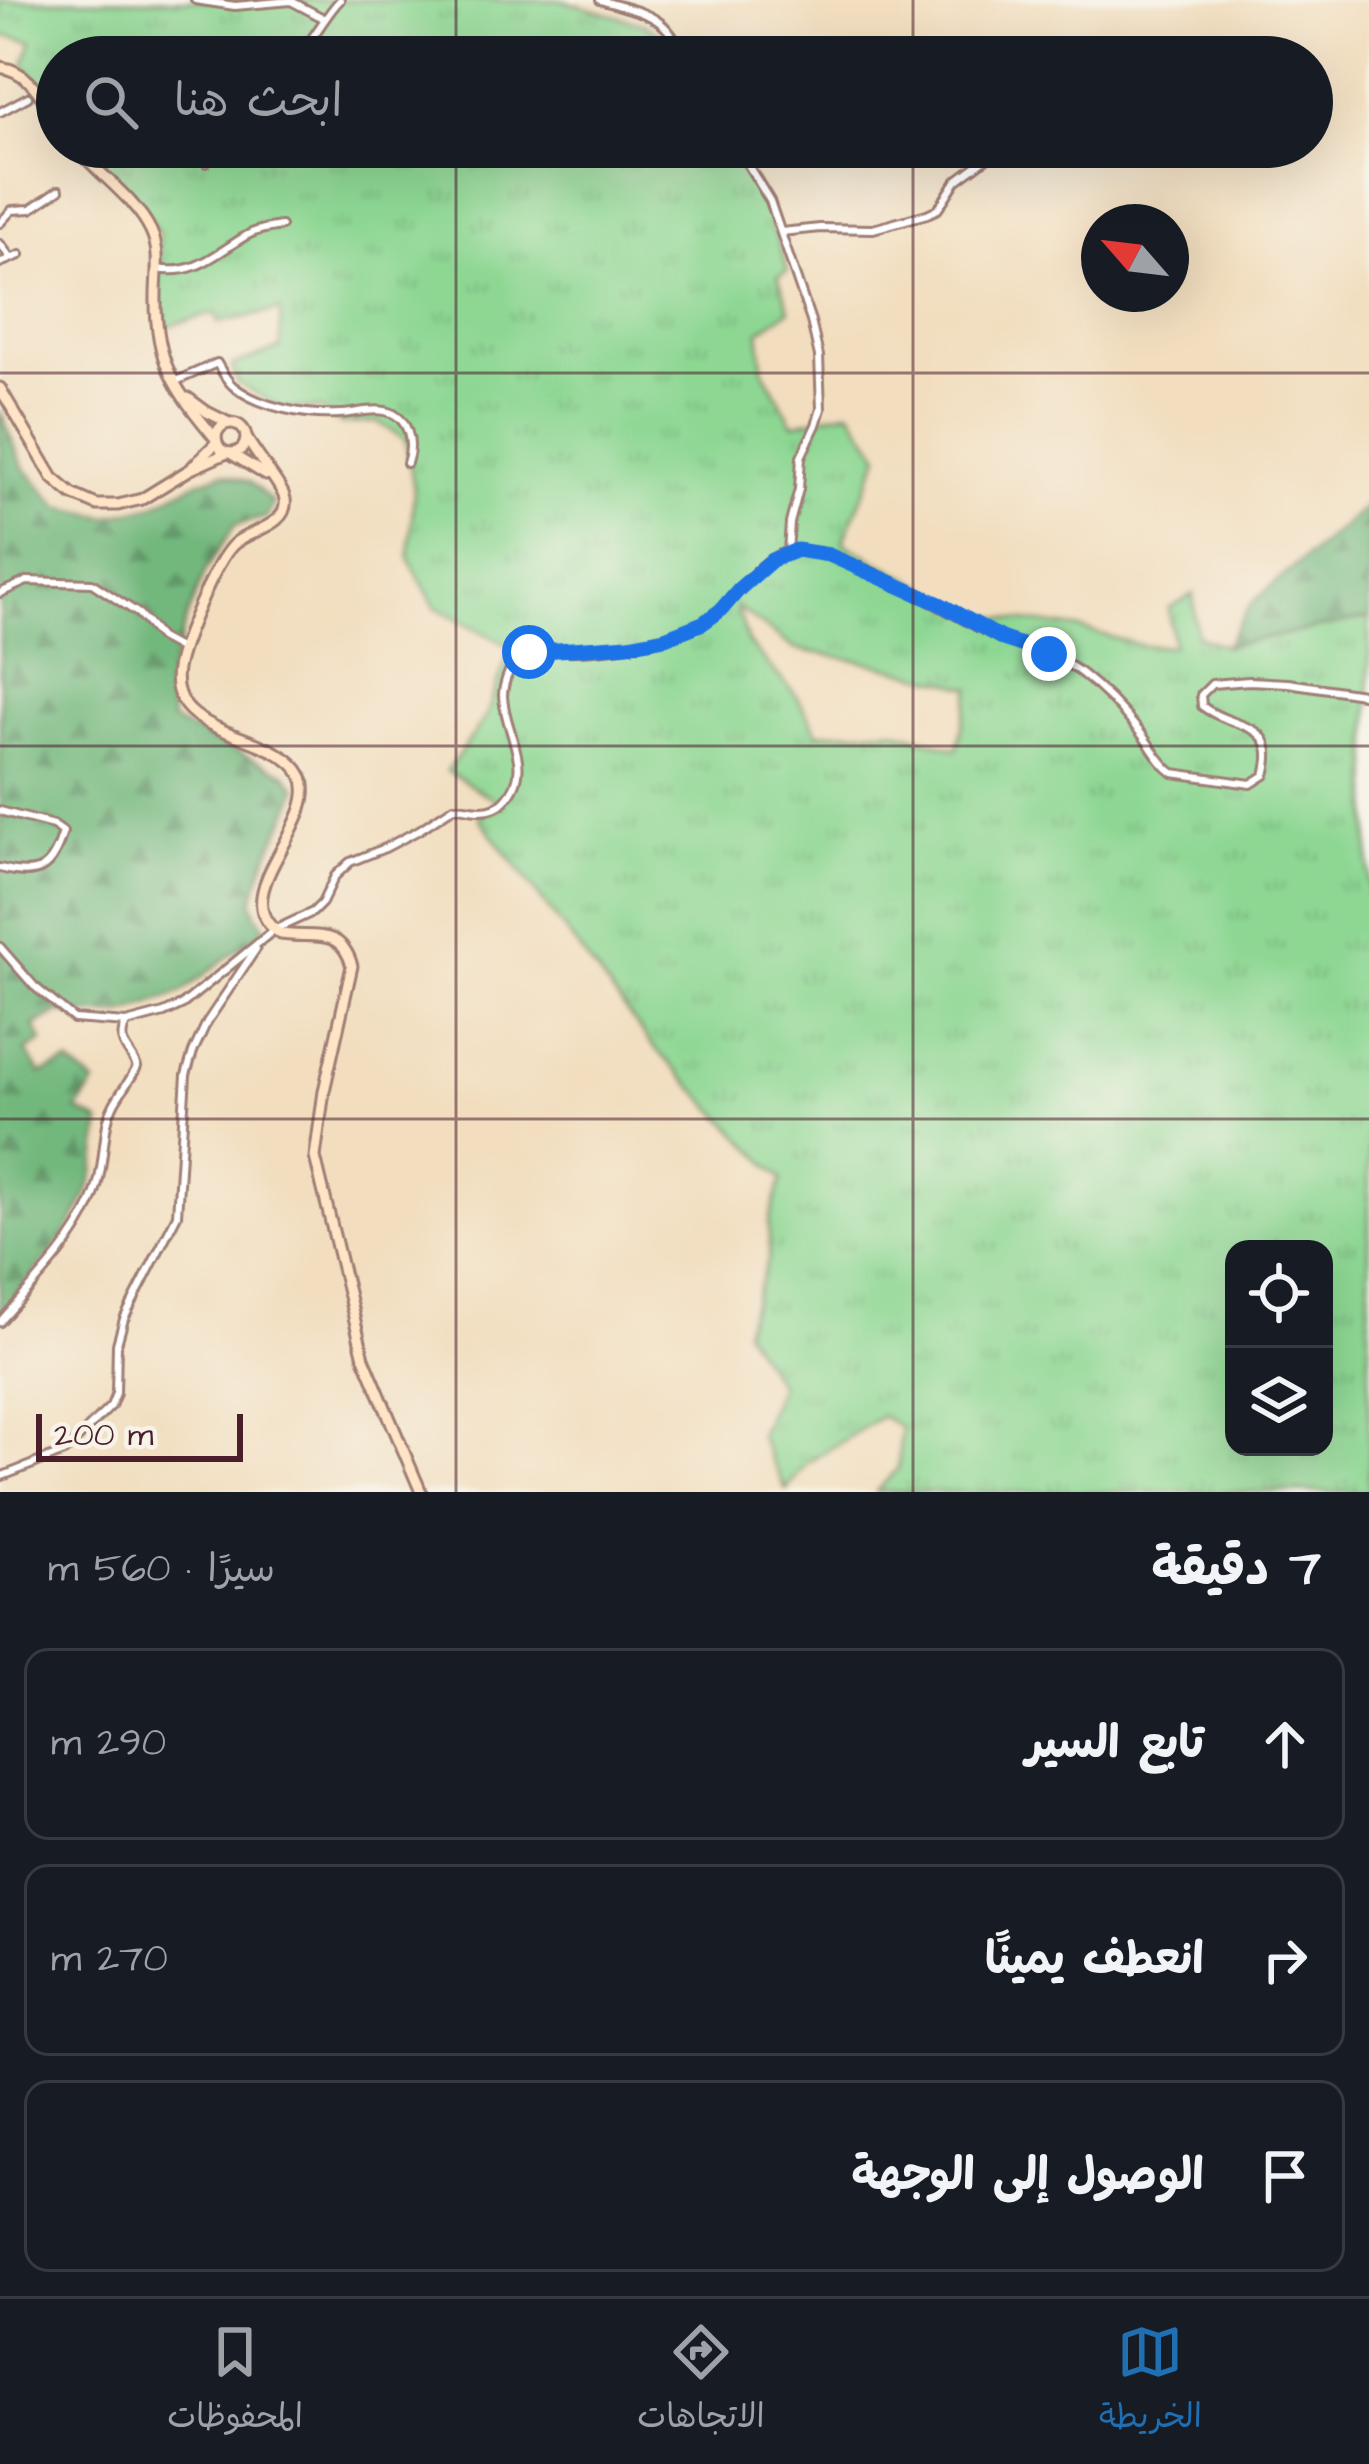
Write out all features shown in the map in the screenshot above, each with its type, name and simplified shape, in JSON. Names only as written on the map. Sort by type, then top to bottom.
[{"type":"main road","points":[[0,67],[22,73],[36,90]]},
{"type":"main road","points":[[95,168],[148,226],[156,248],[157,317],[166,370],[228,453],[275,483]]},
{"type":"main road","points":[[176,387],[207,412],[239,425],[285,499],[277,521],[231,545],[221,559],[182,650],[176,680],[187,708],[283,758],[300,774],[305,795],[301,811],[269,872],[262,893],[264,914],[274,930],[335,939],[347,951],[352,966],[324,1091],[316,1157],[364,1358],[421,1492]]},
{"type":"main road","points":[[0,388],[46,470],[60,487],[82,501],[108,506],[153,494],[189,470],[242,449],[246,436]]},
{"type":"main road","points":[[189,470],[216,440],[220,428],[229,423]]},
{"type":"street","points":[[195,0],[235,6],[291,1],[325,19]]},
{"type":"street","points":[[315,36],[340,0]]},
{"type":"street","points":[[600,0],[647,15],[675,36]]},
{"type":"street","points":[[0,112],[28,97]]},
{"type":"street","points":[[750,168],[767,194],[817,340],[822,383],[819,417],[800,457],[788,552]]},
{"type":"street","points":[[781,232],[873,229],[934,211],[956,181],[974,168]]},
{"type":"street","points":[[0,223],[13,210],[31,209],[59,190]]},
{"type":"street","points":[[158,269],[190,270],[248,234],[281,226]]},
{"type":"street","points":[[0,244],[10,257]]},
{"type":"street","points":[[0,263],[20,255]]},
{"type":"street","points":[[176,387],[217,363],[234,387],[283,410],[330,415],[383,410],[398,416],[407,430],[412,447],[407,463]]},
{"type":"street","points":[[0,947],[34,986],[74,1019],[126,1022],[183,1004],[274,930],[314,912],[335,876],[350,862],[419,830],[454,807],[494,808],[508,796],[519,758],[503,690],[512,667],[525,654],[665,638],[703,623],[772,560],[788,552],[829,555],[940,604],[1003,639],[1066,662],[1116,704],[1173,773],[1251,784],[1264,775],[1268,744],[1258,731],[1217,717],[1202,706],[1202,694],[1213,685],[1265,682],[1369,695]]},
{"type":"street","points":[[0,593],[27,581],[92,583],[182,650]]},
{"type":"street","points":[[0,811],[63,832],[54,858],[38,871],[26,874],[0,868]]},
{"type":"street","points":[[0,1477],[64,1452],[111,1406],[124,1319],[177,1215],[186,1075],[193,1052],[207,1022],[259,944]]},
{"type":"street","points":[[0,1322],[76,1233],[92,1201],[102,1175],[107,1122],[116,1096],[137,1067],[121,1036],[126,1022]]},
{"type":"green space","points":[[0,0],[561,0],[645,24],[661,36],[36,36],[36,80],[24,64],[32,41],[0,35]]},
{"type":"green space","points":[[104,168],[744,168],[762,196],[788,271],[778,276],[790,310],[759,331],[763,369],[793,424],[850,410],[880,455],[843,542],[974,614],[1082,629],[1143,646],[1173,646],[1169,608],[1193,594],[1197,636],[1225,646],[1369,618],[1369,1492],[876,1492],[898,1468],[901,1428],[882,1416],[807,1463],[786,1490],[759,1435],[779,1385],[744,1330],[769,1257],[769,1222],[782,1179],[651,1044],[479,817],[503,805],[447,771],[486,717],[511,647],[435,607],[409,559],[414,489],[406,440],[378,422],[341,424],[320,409],[282,408],[237,383],[232,366],[281,348],[280,310],[218,323],[216,313],[160,328],[159,233],[136,200]],"holes":[[[737,607],[795,649],[971,688],[957,749],[893,730],[818,733],[796,695],[748,643]]]},
{"type":"green space","points":[[0,411],[23,466],[59,507],[107,517],[151,506],[223,473],[250,482],[273,503],[267,517],[235,525],[207,568],[166,685],[172,721],[286,774],[297,788],[252,902],[265,928],[181,993],[121,1015],[57,1013],[34,1026],[43,1041],[26,1051],[41,1074],[69,1063],[95,1084],[77,1110],[100,1122],[97,1158],[76,1216],[0,1314]]},
{"type":"green space","points":[[1369,504],[1369,618],[1225,646],[1252,603]]},
{"type":"route","points":[[529,652],[602,649],[665,638],[703,623],[772,560],[797,550],[829,555],[940,604],[1003,639],[1049,654]]}]
